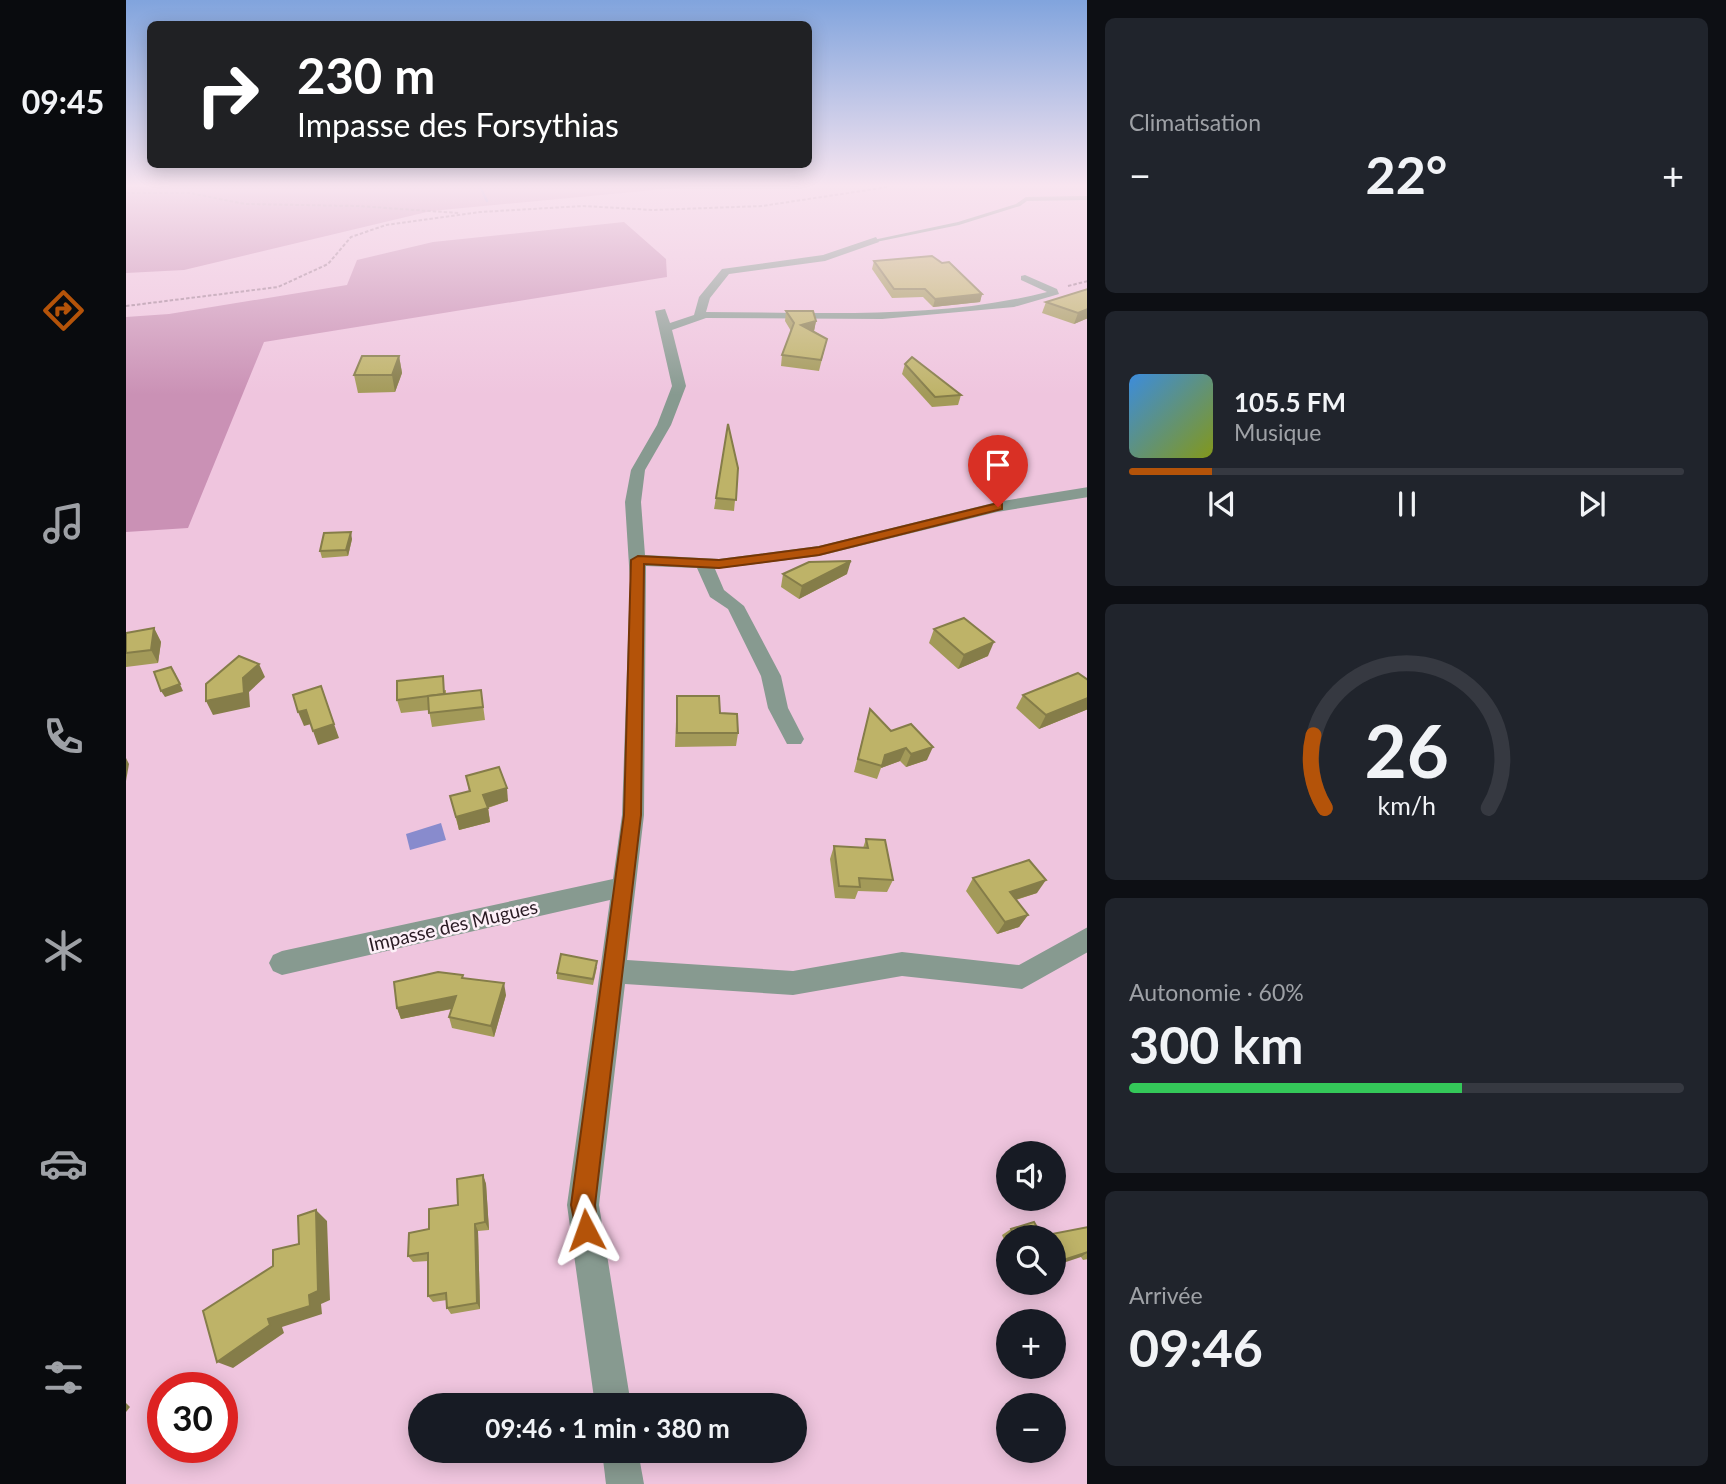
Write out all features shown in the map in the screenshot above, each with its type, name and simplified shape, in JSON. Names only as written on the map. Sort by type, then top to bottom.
[{"type":"street","points":[[699,316],[705,297],[726,271],[829,256]]},
{"type":"street","points":[[611,1393],[583,1205],[633,815],[638,560],[633,502],[638,470],[664,425],[679,386],[665,334],[664,320],[740,313],[839,318],[881,316],[1014,304],[1053,295],[1053,291],[1024,278]]},
{"type":"street","points":[[638,560],[704,564],[819,551],[998,507],[1087,492]]},
{"type":"street","points":[[704,564],[716,593],[735,606],[771,676],[778,708],[794,739]]},
{"type":"street","name":"Impasse des Mugues","points":[[282,962],[623,887]]},
{"type":"street","points":[[612,971],[793,983],[902,964],[1022,977],[1087,938]]},
{"type":"street","points":[[622,1463],[625,1484]]},
{"type":"path","points":[[126,306],[278,287],[312,274],[335,256]]},
{"type":"path","points":[[1053,291],[1087,281]]},
{"type":"shaded area","points":[[126,256],[242,256],[184,270],[126,273]]},
{"type":"shaded area","points":[[373,256],[663,256],[666,259],[667,277],[264,342],[188,528],[126,532],[126,317],[169,314],[347,285],[357,260]]},
{"type":"water","points":[[441,823],[446,840],[410,850],[406,834]]},
{"type":"building","points":[[932,256],[942,263],[949,262],[982,294],[935,299],[925,289],[894,289],[874,261]]},
{"type":"building","points":[[1087,289],[1087,309],[1078,313],[1046,302]]},
{"type":"building","points":[[786,311],[813,311],[816,321],[801,325],[827,339],[821,360],[782,355],[794,323]]},
{"type":"building","points":[[362,356],[399,356],[392,375],[354,375]]},
{"type":"building","points":[[912,357],[961,395],[935,397],[905,364]]},
{"type":"building","points":[[728,424],[738,468],[736,500],[716,498]]},
{"type":"building","points":[[351,532],[346,550],[320,551],[324,533]]},
{"type":"building","points":[[851,561],[802,586],[783,574],[809,562]]},
{"type":"building","points":[[964,618],[994,642],[964,655],[934,629]]},
{"type":"building","points":[[154,628],[151,650],[126,653],[126,633]]},
{"type":"building","points":[[239,656],[259,664],[243,678],[244,693],[206,701],[206,684]]},
{"type":"building","points":[[171,667],[180,684],[161,691],[154,672]]},
{"type":"building","points":[[1078,673],[1087,679],[1087,698],[1046,715],[1023,695]]},
{"type":"building","points":[[443,676],[444,694],[397,700],[397,681]]},
{"type":"building","points":[[321,686],[334,724],[313,731],[306,710],[298,712],[293,695]]},
{"type":"building","points":[[481,690],[483,707],[429,713],[428,696]]},
{"type":"building","points":[[677,696],[719,696],[720,713],[737,714],[738,733],[677,733]]},
{"type":"building","points":[[870,709],[891,731],[911,724],[933,747],[911,754],[906,748],[885,755],[882,766],[858,759]]},
{"type":"building","points":[[499,767],[507,788],[483,795],[488,808],[456,817],[450,796],[470,791],[466,776]]},
{"type":"building","points":[[866,839],[885,840],[893,880],[859,878],[860,887],[839,886],[834,846],[868,848]]},
{"type":"building","points":[[1029,860],[1046,880],[1010,892],[1028,915],[1005,922],[973,878]]},
{"type":"building","points":[[561,954],[597,961],[593,979],[557,973]]},
{"type":"building","points":[[438,972],[504,983],[491,1026],[449,1017],[456,996],[397,1008],[394,982]]},
{"type":"building","points":[[483,1175],[485,1222],[475,1224],[477,1303],[447,1308],[446,1293],[428,1296],[428,1253],[408,1256],[409,1233],[429,1229],[429,1209],[458,1205],[457,1179]]},
{"type":"building","points":[[316,1210],[318,1291],[309,1295],[310,1306],[268,1319],[270,1325],[217,1362],[203,1311],[273,1266],[273,1250],[299,1244],[298,1216]]},
{"type":"building","points":[[1087,1227],[1087,1252],[1066,1259],[1066,1231]]},
{"type":"route","points":[[586,1230],[583,1205],[633,815],[638,560],[719,564],[819,551],[998,507]]}]
